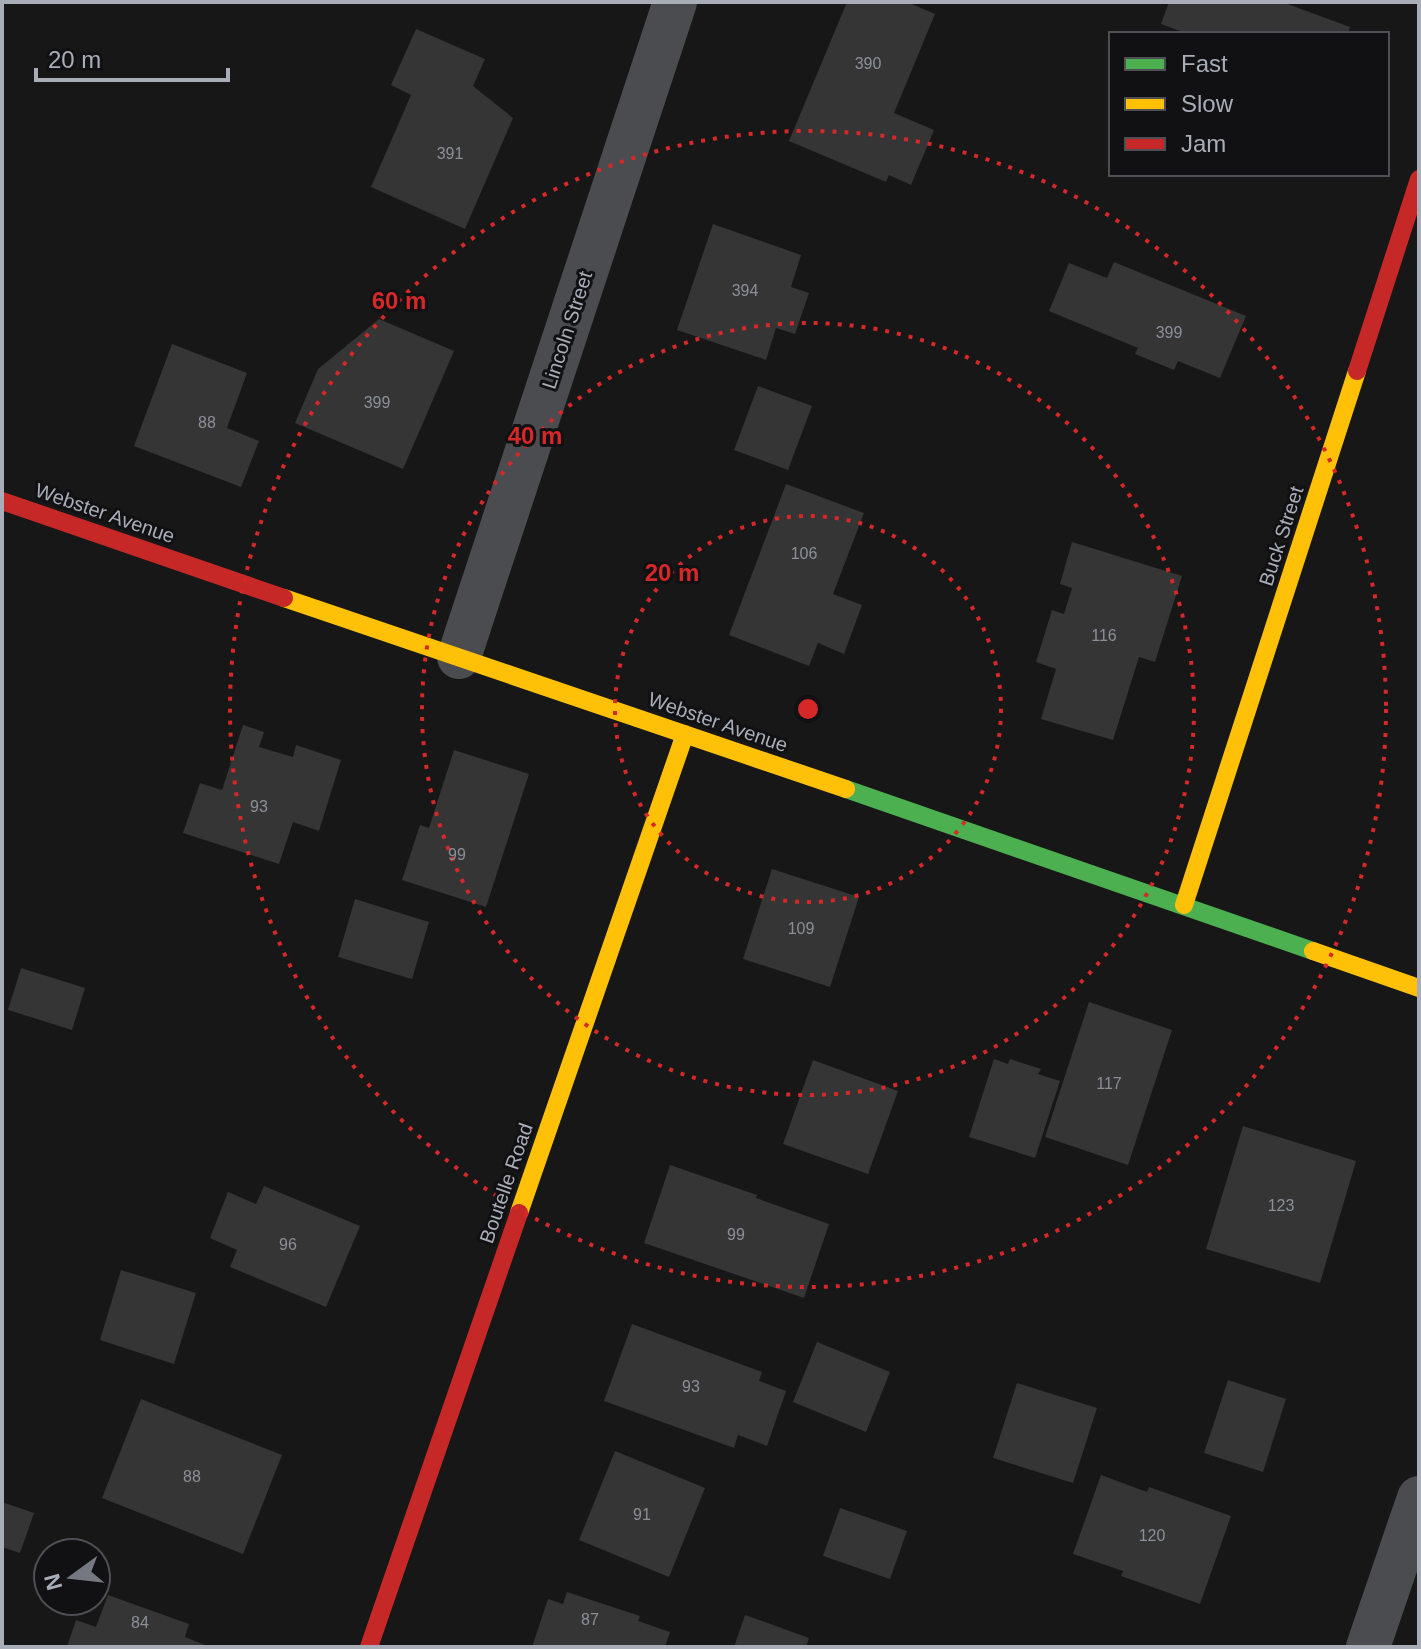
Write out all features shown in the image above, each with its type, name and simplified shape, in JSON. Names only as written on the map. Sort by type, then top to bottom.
[{"type":"street","name":"Lincoln Street","points":[[459,657],[675,2]]},
{"type":"street","name":"Buck Street","points":[[1184,905],[1419,179]]},
{"type":"street","name":"Webster Avenue","points":[[2,501],[1419,988]]},
{"type":"street","name":"Boutelle Road","points":[[369,1647],[685,734]]},
{"type":"street","points":[[1368,1647],[1419,1498]]},
{"type":"building","points":[[847,2],[907,2],[935,14],[894,113],[934,130],[911,185],[889,175],[886,182],[789,141]]},
{"type":"building","points":[[1169,2],[1282,2],[1350,27],[1349,32],[1183,32],[1161,24]]},
{"type":"building","points":[[416,29],[485,59],[473,86],[513,118],[465,229],[371,187],[411,95],[391,85]]},
{"type":"building","points":[[713,224],[801,255],[791,287],[809,293],[795,334],[776,328],[766,360],[677,330]]},
{"type":"building","points":[[1114,262],[1246,316],[1220,378],[1178,361],[1174,370],[1135,354],[1138,348],[1049,311],[1069,263],[1107,278]]},
{"type":"building","points":[[379,319],[454,351],[403,469],[295,423],[318,369]]},
{"type":"building","points":[[172,344],[247,373],[227,428],[259,441],[241,487],[134,446]]},
{"type":"building","points":[[758,386],[812,406],[788,470],[734,450]]},
{"type":"building","points":[[786,484],[864,513],[833,594],[862,605],[844,654],[818,643],[809,666],[729,635]]},
{"type":"building","points":[[1072,542],[1182,576],[1155,662],[1139,657],[1113,740],[1041,719],[1056,669],[1036,662],[1052,610],[1064,614],[1072,588],[1060,584]]},
{"type":"building","points":[[243,725],[264,732],[259,747],[293,757],[296,745],[341,760],[319,831],[293,822],[279,864],[183,833],[200,783],[222,790]]},
{"type":"building","points":[[454,750],[529,774],[486,907],[402,880],[420,825],[429,828]]},
{"type":"building","points":[[772,869],[859,897],[830,987],[743,959]]},
{"type":"building","points":[[355,899],[429,922],[412,979],[338,957]]},
{"type":"building","points":[[21,968],[85,988],[72,1030],[8,1010]]},
{"type":"building","points":[[1089,1002],[1172,1030],[1128,1165],[1045,1137]]},
{"type":"building","points":[[994,1059],[1008,1064],[1010,1059],[1041,1069],[1038,1074],[1060,1081],[1035,1158],[969,1137]]},
{"type":"building","points":[[813,1060],[898,1091],[868,1174],[783,1144]]},
{"type":"building","points":[[1243,1126],[1356,1161],[1320,1283],[1206,1249]]},
{"type":"building","points":[[670,1165],[829,1224],[804,1298],[644,1243]]},
{"type":"building","points":[[264,1186],[360,1226],[326,1307],[230,1267],[237,1250],[210,1238],[228,1192],[256,1204]]},
{"type":"building","points":[[121,1270],[196,1293],[174,1364],[100,1340]]},
{"type":"building","points":[[632,1324],[762,1372],[759,1381],[786,1391],[767,1446],[738,1435],[734,1448],[604,1401]]},
{"type":"building","points":[[817,1342],[890,1372],[866,1432],[793,1402]]},
{"type":"building","points":[[1228,1380],[1286,1399],[1263,1472],[1204,1453]]},
{"type":"building","points":[[1017,1383],[1097,1408],[1073,1483],[993,1458]]},
{"type":"building","points":[[141,1399],[282,1455],[243,1554],[102,1498]]},
{"type":"building","points":[[615,1451],[705,1488],[669,1577],[579,1540]]},
{"type":"building","points":[[1101,1475],[1147,1492],[1149,1487],[1231,1516],[1200,1604],[1121,1576],[1123,1571],[1073,1554]]},
{"type":"building","points":[[2,1502],[34,1513],[20,1553],[2,1547]]},
{"type":"building","points":[[840,1508],[907,1531],[890,1579],[823,1556]]},
{"type":"building","points":[[567,1592],[640,1616],[638,1621],[670,1632],[665,1647],[532,1647],[548,1599],[563,1604]]},
{"type":"building","points":[[112,1596],[189,1624],[185,1637],[210,1647],[67,1647],[76,1620],[96,1627],[100,1617],[112,1617]]},
{"type":"building","points":[[745,1615],[809,1638],[806,1647],[734,1647]]},
{"type":"traffic: fast","points":[[846,789],[1313,951]]},
{"type":"traffic: slow","points":[[1184,905],[1357,371]]},
{"type":"traffic: slow","points":[[284,598],[846,789]]},
{"type":"traffic: slow","points":[[519,1213],[685,734]]},
{"type":"traffic: slow","points":[[1313,951],[1419,988]]},
{"type":"traffic: jam","points":[[1357,371],[1419,179]]},
{"type":"traffic: jam","points":[[2,501],[284,598]]},
{"type":"traffic: jam","points":[[369,1647],[519,1213]]}]
